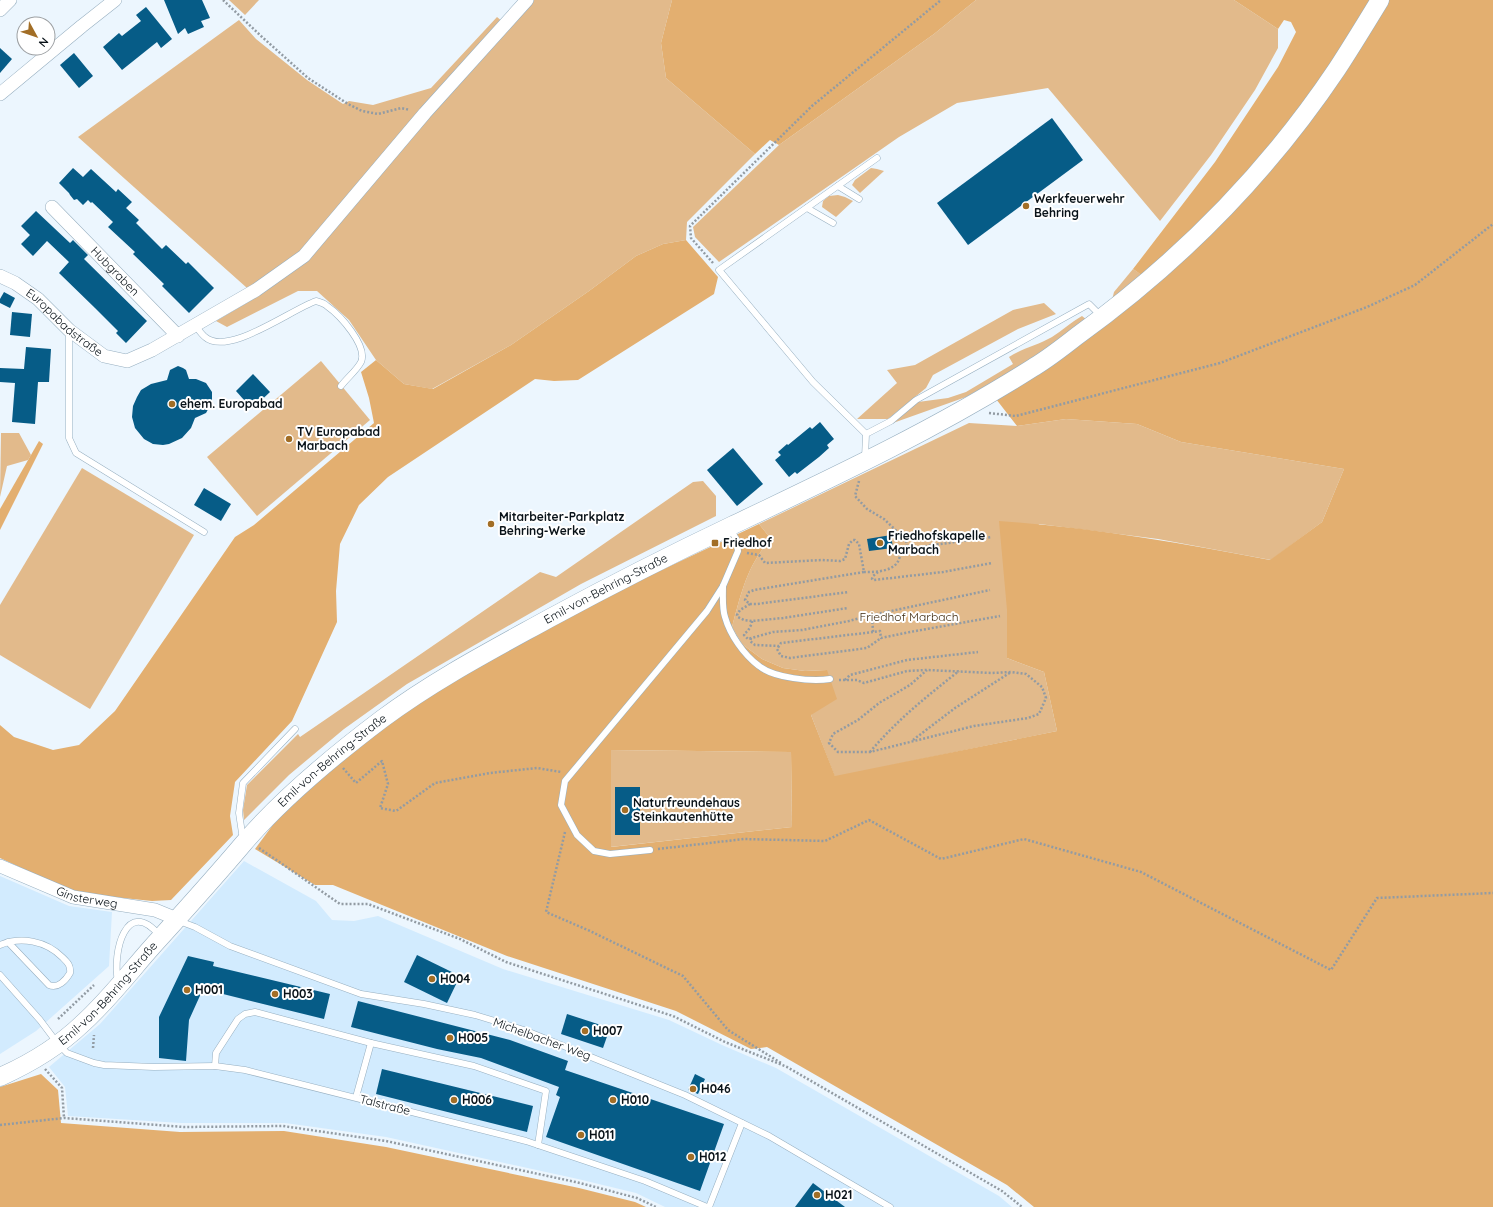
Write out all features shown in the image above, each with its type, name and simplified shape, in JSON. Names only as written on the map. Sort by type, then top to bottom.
[{"type":"main road","name":"Emil-von-Behring-Straße","points":[[0,1077],[15,1070],[58,1044],[82,1024],[119,985],[274,811],[333,758],[420,692],[459,667],[586,598],[729,526],[865,462],[964,409],[1038,365],[1102,318],[1145,284],[1186,246],[1237,194],[1285,139],[1338,68],[1380,0]]},
{"type":"street","points":[[0,10],[10,0]]},
{"type":"street","points":[[0,94],[115,0]]},
{"type":"street","name":"Europabadstraße","points":[[0,276],[15,283],[38,299],[69,330],[104,356],[127,361],[152,350],[256,290],[304,256],[425,113],[527,0]]},
{"type":"street","name":"Hubgraben","points":[[52,207],[178,336]]},
{"type":"street","name":"Ginsterweg","points":[[0,866],[73,897],[155,910],[177,919]]},
{"type":"lane","points":[[865,462],[866,434],[813,382],[719,270],[877,158]]},
{"type":"lane","points":[[838,186],[859,200]]},
{"type":"lane","points":[[807,208],[833,223]]},
{"type":"lane","points":[[195,325],[206,338],[223,343],[246,337],[304,305],[316,301],[327,305],[350,329],[361,347],[362,354],[360,362],[341,386]]},
{"type":"lane","points":[[866,434],[891,421],[916,400],[1089,304],[1102,318]]},
{"type":"lane","points":[[69,330],[69,438],[76,453],[204,532]]},
{"type":"lane","points":[[650,850],[610,854],[594,851],[577,835],[561,805],[565,781],[707,610],[723,586],[738,551],[736,539],[729,526]]},
{"type":"lane","points":[[723,586],[724,616],[732,634],[745,654],[760,667],[784,677],[830,679]]},
{"type":"lane","points":[[245,842],[239,813],[243,783],[295,729]]},
{"type":"lane","name":"Michelbacher Weg","points":[[177,919],[230,946],[361,994],[424,1004],[475,1016],[524,1030],[686,1095],[769,1136],[890,1207]]},
{"type":"lane","points":[[119,985],[116,961],[120,943],[129,925],[134,922],[147,924],[161,937]]},
{"type":"lane","points":[[0,945],[8,942],[31,941],[48,946],[55,950],[70,964],[70,973],[58,986],[49,986],[8,942]]},
{"type":"lane","name":"Talstraße","points":[[0,975],[67,1053],[94,1064],[195,1067],[215,1066],[245,1070],[526,1141],[645,1181],[708,1207]]},
{"type":"lane","points":[[215,1066],[216,1054],[238,1019],[245,1014],[255,1012],[371,1043],[474,1066],[546,1091],[538,1145]]},
{"type":"lane","points":[[356,1098],[371,1043]]},
{"type":"lane","points":[[708,1207],[742,1123]]},
{"type":"path","points":[[223,0],[308,78],[348,104],[362,111],[378,114],[401,108],[425,113]]},
{"type":"path","points":[[719,270],[691,238],[690,226],[812,106],[941,0]]},
{"type":"path","points":[[986,412],[1016,416],[1220,363],[1367,307],[1416,285],[1493,224]]},
{"type":"path","points":[[865,462],[855,496],[868,509],[884,519],[900,533],[906,540],[906,548]]},
{"type":"path","points":[[992,537],[906,548],[901,552],[896,564],[878,572],[872,579],[943,572],[992,563]]},
{"type":"path","points":[[738,551],[759,555],[765,563],[822,560],[840,561],[845,559],[849,544],[855,540],[859,544],[864,572]]},
{"type":"path","points":[[750,604],[745,600],[746,596],[749,592],[754,590],[864,572],[878,572]]},
{"type":"path","points":[[752,621],[744,635],[748,639],[773,632],[802,630],[849,621],[990,590]]},
{"type":"path","points":[[848,608],[752,621],[744,620],[737,615],[740,610],[750,604],[810,598],[849,592]]},
{"type":"path","points":[[872,615],[873,632]]},
{"type":"path","points":[[779,646],[777,649],[781,656],[790,658],[867,648],[881,638],[1000,616]]},
{"type":"path","points":[[751,638],[750,641],[755,645],[779,646],[781,643],[880,631],[881,638]]},
{"type":"path","points":[[845,680],[850,675],[907,660],[978,652]]},
{"type":"path","points":[[830,679],[857,680],[864,683],[908,671],[927,670],[992,673],[1011,672],[1026,674],[1042,686],[1046,698],[1039,714],[1028,718],[974,726],[870,752],[838,752],[829,743],[833,734],[858,720],[879,703],[910,685],[927,670]]},
{"type":"path","points":[[870,752],[884,735],[914,707],[959,671]]},
{"type":"path","points":[[912,741],[955,708],[1011,672]]},
{"type":"path","points":[[333,758],[356,783],[382,760],[388,784],[380,808],[396,811],[435,783],[490,773],[537,768],[570,774]]},
{"type":"path","points":[[568,820],[546,912],[590,931],[683,976],[728,1030],[787,1067],[1002,1191],[1022,1207]]},
{"type":"path","points":[[650,850],[744,839],[825,842],[869,820],[941,859],[1024,839],[1141,872],[1331,970],[1377,898],[1493,893]]},
{"type":"path","points":[[245,842],[340,904],[368,904],[460,939],[506,962],[672,1016],[725,1042],[787,1067]]},
{"type":"path","points":[[58,1019],[94,986]]},
{"type":"path","points":[[93,1048],[94,1028]]},
{"type":"path","points":[[38,1056],[45,1069],[62,1088],[64,1118]]},
{"type":"path","points":[[0,1125],[64,1118],[184,1127],[283,1126],[386,1141],[580,1183],[637,1198],[656,1207]]},
{"type":"shaded area","points":[[672,0],[976,0],[934,34],[779,145],[770,140],[755,154],[666,78],[661,43]]},
{"type":"shaded area","points":[[1234,0],[1493,0],[1493,1207],[1034,1207],[1007,1185],[767,1047],[751,1049],[676,1011],[507,956],[333,885],[315,885],[255,849],[275,822],[332,766],[382,723],[539,628],[759,524],[771,539],[756,559],[750,570],[732,627],[742,644],[762,659],[783,668],[805,671],[827,670],[837,699],[811,715],[835,776],[1057,731],[1044,672],[1007,658],[1007,610],[999,521],[1101,531],[1270,560],[1322,522],[1344,469],[1181,442],[1137,424],[1066,419],[1017,426],[996,399],[1108,324],[1153,283],[1133,269],[1215,162],[1278,67],[1296,32],[1291,22],[1284,20],[1278,29]],"holes":[[[611,750],[791,752],[792,827],[611,847]]]},
{"type":"shaded area","points":[[686,240],[718,277],[714,294],[578,380],[554,381],[535,379],[388,477],[359,505],[340,544],[336,591],[337,622],[292,721],[235,782],[230,816],[233,835],[171,900],[152,901],[75,893],[0,858],[0,725],[14,737],[53,750],[79,745],[115,711],[235,537],[254,525],[374,423],[369,398],[361,372],[376,360],[404,384],[433,389],[511,345],[589,291],[636,256],[663,244]]},
{"type":"shaded area","points":[[39,441],[43,444],[0,530],[0,509]]},
{"type":"shaded area","points":[[244,861],[316,901],[332,920],[354,921],[378,916],[503,969],[669,1020],[776,1068],[999,1196],[1012,1207],[665,1207],[636,1193],[386,1137],[285,1123],[181,1123],[68,1116],[65,1087],[49,1067],[100,1024]]},
{"type":"shaded area","points":[[0,876],[69,906],[112,912],[109,966],[36,1031],[0,1054]]},
{"type":"shaded area","points":[[41,1074],[58,1090],[61,1123],[180,1132],[284,1131],[386,1147],[579,1188],[635,1202],[646,1207],[0,1207],[0,1087]]},
{"type":"green space","points":[[229,0],[259,0],[245,15]]},
{"type":"green space","points":[[532,0],[672,0],[661,43],[666,78],[755,154],[687,222],[686,240],[663,244],[636,256],[589,291],[511,345],[432,389],[404,384],[376,360],[349,320],[317,291],[298,291],[227,327],[216,321],[257,297],[78,137],[239,20],[256,39],[307,80],[343,104],[349,101],[373,105],[431,88],[497,17],[503,22]]},
{"type":"green space","points":[[976,0],[1234,0],[1278,29],[1278,48],[1255,90],[1211,155],[1160,221],[1048,88],[957,103],[899,137],[719,262],[695,237],[693,227],[779,145],[934,34]]},
{"type":"green space","points":[[871,168],[884,171],[860,193],[852,185],[855,180]]},
{"type":"green space","points":[[838,195],[853,201],[836,217],[822,207],[823,201],[829,196]]},
{"type":"green space","points":[[1133,269],[1142,275],[1112,300],[1114,292]]},
{"type":"green space","points":[[1044,303],[1056,314],[1018,329],[933,375],[926,388],[888,419],[857,419],[897,383],[887,370],[915,365],[1013,310]]},
{"type":"green space","points":[[1082,316],[1087,320],[1028,362],[966,397],[893,423],[918,402],[948,398],[966,392],[1013,364],[1009,357],[1052,337]]},
{"type":"green space","name":"TV Europabad Marbach","points":[[321,361],[370,420],[257,516],[207,457]]},
{"type":"green space","name":"Friedhof Marbach","points":[[1066,419],[1137,424],[1181,442],[1344,469],[1322,522],[1271,560],[1158,539],[1039,524],[1007,610],[1007,658],[1044,672],[1057,731],[835,777],[811,715],[827,670],[805,671],[783,668],[762,659],[742,644],[732,627],[750,570],[756,559],[771,539],[759,524],[969,423],[1017,426]]},
{"type":"green space","points":[[1,433],[19,433],[31,455],[28,460],[7,466],[0,497]]},
{"type":"green space","points":[[82,468],[194,535],[90,709],[0,655],[0,605]]},
{"type":"green space","points":[[703,481],[716,496],[716,516],[581,584],[407,684],[344,729],[289,775],[244,820],[243,810],[247,785],[298,734],[300,737],[540,572],[556,577],[693,482]]},
{"type":"green space","points":[[611,750],[791,752],[792,827],[610,847]]},
{"type":"building","points":[[164,0],[202,0],[210,18],[201,21],[204,27],[188,34],[185,28],[178,34]]},
{"type":"building","points":[[146,7],[172,39],[161,48],[157,42],[122,70],[103,47],[119,33],[122,36],[141,21],[136,15]]},
{"type":"building","points":[[0,48],[12,59],[0,73]]},
{"type":"building","points":[[74,53],[93,76],[79,88],[60,65]]},
{"type":"building","points":[[1052,118],[1083,160],[968,245],[937,203]]},
{"type":"building","points":[[73,168],[83,177],[91,169],[116,192],[118,189],[132,202],[126,208],[139,220],[136,223],[162,249],[166,245],[186,264],[188,262],[214,288],[189,313],[162,286],[164,284],[133,254],[135,252],[108,227],[113,222],[92,202],[91,203],[88,200],[83,205],[77,199],[74,200],[59,183]]},
{"type":"building","points":[[36,211],[70,243],[73,240],[88,255],[84,259],[147,321],[126,343],[116,333],[118,331],[59,273],[69,262],[47,241],[33,256],[21,244],[30,235],[21,226]]},
{"type":"building","points":[[4,292],[15,298],[10,308],[0,303],[0,299]]},
{"type":"building","points":[[12,312],[32,314],[30,337],[10,335]]},
{"type":"building","points":[[26,347],[51,349],[49,382],[38,382],[35,424],[12,422],[15,383],[0,382],[0,368],[24,369]]},
{"type":"building","name":"ehem. Europabad","points":[[178,366],[186,370],[189,379],[196,379],[206,383],[212,392],[212,402],[206,413],[195,418],[191,428],[182,438],[169,444],[153,444],[144,439],[135,428],[132,417],[133,406],[141,390],[151,384],[167,380],[170,370]]},
{"type":"building","points":[[253,374],[270,392],[252,409],[236,391]]},
{"type":"building","points":[[820,422],[834,439],[827,445],[829,448],[797,474],[795,472],[789,477],[775,460],[781,455],[778,452],[810,427],[812,429]]},
{"type":"building","points":[[733,448],[763,484],[737,506],[707,470]]},
{"type":"building","points":[[204,488],[231,504],[221,521],[194,505]]},
{"type":"building","name":"Friedhofskapelle Marbach","points":[[891,535],[893,548],[869,551],[867,539]]},
{"type":"building","name":"Naturfreundehaus Steinkautenhütte","points":[[615,787],[640,787],[640,835],[615,835]]},
{"type":"building","name":"H004","points":[[417,955],[460,976],[447,1003],[404,982]]},
{"type":"building","points":[[188,956],[214,962],[213,966],[330,994],[324,1019],[203,989],[189,1020],[186,1061],[159,1058],[159,1017]]},
{"type":"building","points":[[358,1001],[510,1040],[568,1061],[565,1070],[724,1124],[700,1191],[546,1137],[560,1097],[556,1095],[559,1087],[481,1058],[437,1049],[351,1027]]},
{"type":"building","name":"H007","points":[[567,1014],[610,1028],[603,1048],[561,1034]]},
{"type":"building","name":"H006","points":[[382,1069],[533,1106],[527,1132],[376,1094]]},
{"type":"building","points":[[695,1074],[705,1079],[698,1094],[688,1090]]},
{"type":"building","name":"H021","points":[[813,1183],[845,1207],[795,1207]]},
{"type":"place","name":"Werkfeuerwehr Behring","points":[[1026,206]]},
{"type":"place","name":"ehem. Europabad","points":[[172,404]]},
{"type":"place","name":"TV Europabad Marbach","points":[[289,439]]},
{"type":"place","name":"Mitarbeiter-Parkplatz Behring-Werke","points":[[491,524]]},
{"type":"place","name":"Friedhof","points":[[715,543]]},
{"type":"place","name":"Friedhofskapelle Marbach","points":[[880,543]]},
{"type":"place","name":"Naturfreundehaus Steinkautenhütte","points":[[625,810]]},
{"type":"place","name":"H004","points":[[432,979]]},
{"type":"place","name":"H001","points":[[187,990]]},
{"type":"place","name":"H003","points":[[275,994]]},
{"type":"place","name":"H007","points":[[585,1031]]},
{"type":"place","name":"H005","points":[[450,1038]]},
{"type":"place","name":"H046","points":[[693,1089]]},
{"type":"place","name":"H006","points":[[454,1100]]},
{"type":"place","name":"H010","points":[[613,1100]]},
{"type":"place","name":"H011","points":[[581,1135]]},
{"type":"place","name":"H012","points":[[691,1157]]},
{"type":"place","name":"H021","points":[[817,1195]]}]
